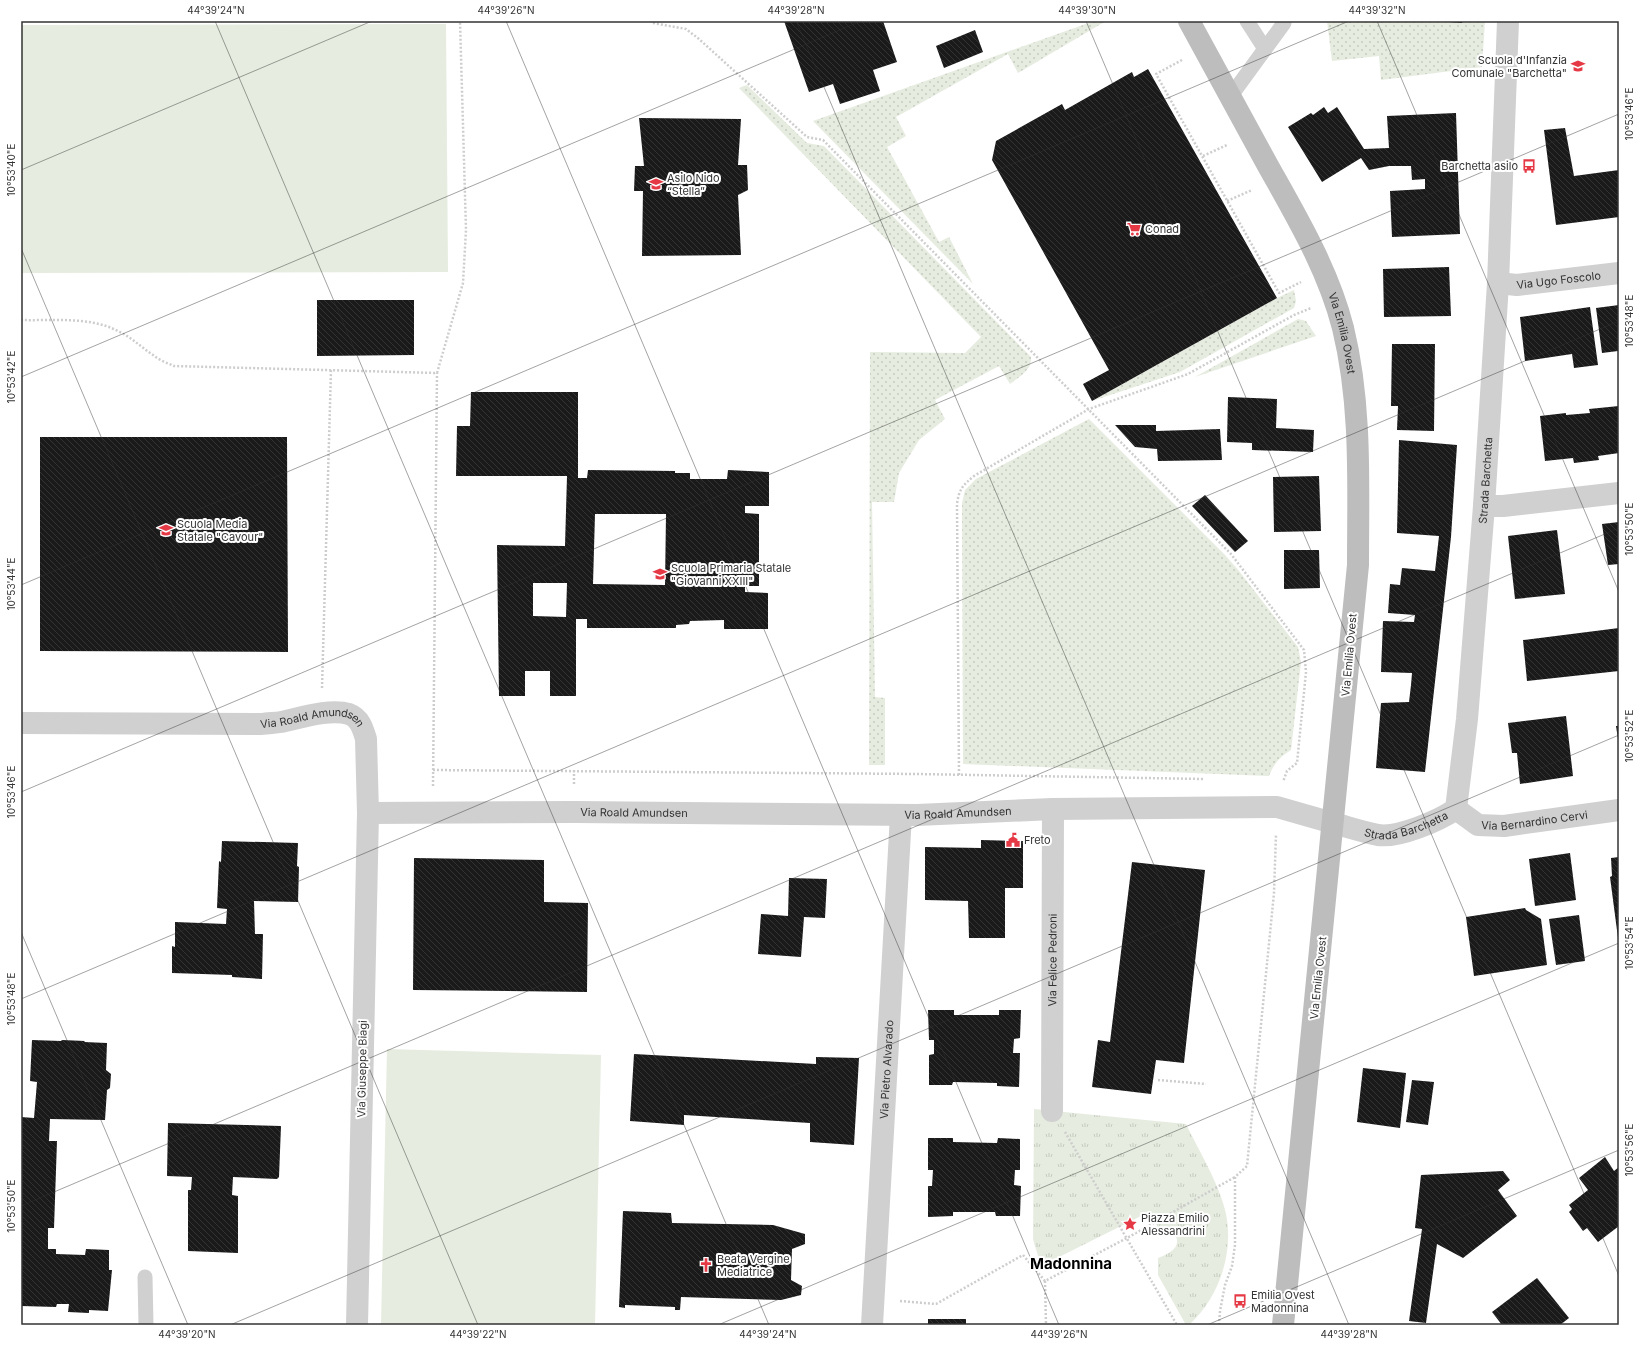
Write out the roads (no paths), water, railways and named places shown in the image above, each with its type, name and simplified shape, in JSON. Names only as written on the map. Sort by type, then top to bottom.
[{"type":"main road","name":"Via Emilia Ovest","points":[[1189,21],[1310,241],[1330,288],[1342,327],[1352,371],[1357,409],[1358,565],[1284,1325]]},
{"type":"street","name":"Strada Barchetta","points":[[1333,823],[1379,835],[1401,833],[1434,822],[1456,809],[1468,718],[1484,506],[1498,283],[1508,21]]},
{"type":"street","name":"Via Ugo Foscolo","points":[[1498,283],[1518,285],[1619,273]]},
{"type":"street","points":[[1484,506],[1503,506],[1619,493]]},
{"type":"street","name":"Via Roald Amundsen","points":[[21,723],[262,724],[280,722],[321,713],[350,714],[363,728],[366,739],[368,813],[582,812],[902,815],[1053,809],[1277,808],[1333,823]]},
{"type":"street","name":"Via Felice Pedroni","points":[[1052,1111],[1053,809]]},
{"type":"street","name":"Via Bernardino Cervi","points":[[1456,809],[1478,825],[1504,826],[1619,810]]},
{"type":"street","name":"Via Giuseppe Biagi","points":[[356,1325],[368,813]]},
{"type":"street","name":"Via Pietro Alvarado","points":[[872,1325],[902,815]]},
{"type":"lane","points":[[1247,21],[1265,49]]},
{"type":"lane","points":[[1230,97],[1284,23],[1283,21]]},
{"type":"lane","points":[[145,1277],[146,1325]]},
{"type":"place","name":"Scuola d'Infanzia Comunale \"Barchetta\"","points":[[1578,66]]},
{"type":"place","name":"Barchetta asilo","points":[[1529,166]]},
{"type":"place","name":"Asilo Nido “Stella”","points":[[656,184]]},
{"type":"place","name":"Conad","points":[[1134,229]]},
{"type":"place","name":"Scuola Media Statale \"Cavour\"","points":[[166,530]]},
{"type":"place","name":"Scuola Primaria Statale \"Giovanni XXIII\"","points":[[660,574]]},
{"type":"place","name":"Freto","points":[[1013,840]]},
{"type":"place","name":"Piazza Emilio Alessandrini","points":[[1130,1224]]},
{"type":"place","name":"Beata Vergine Mediatrice","points":[[706,1265]]},
{"type":"place","name":"Emilia Ovest Madonnina","points":[[1240,1301]]},
{"type":"district","name":"Madonnina","points":[[1071,1263]]}]
